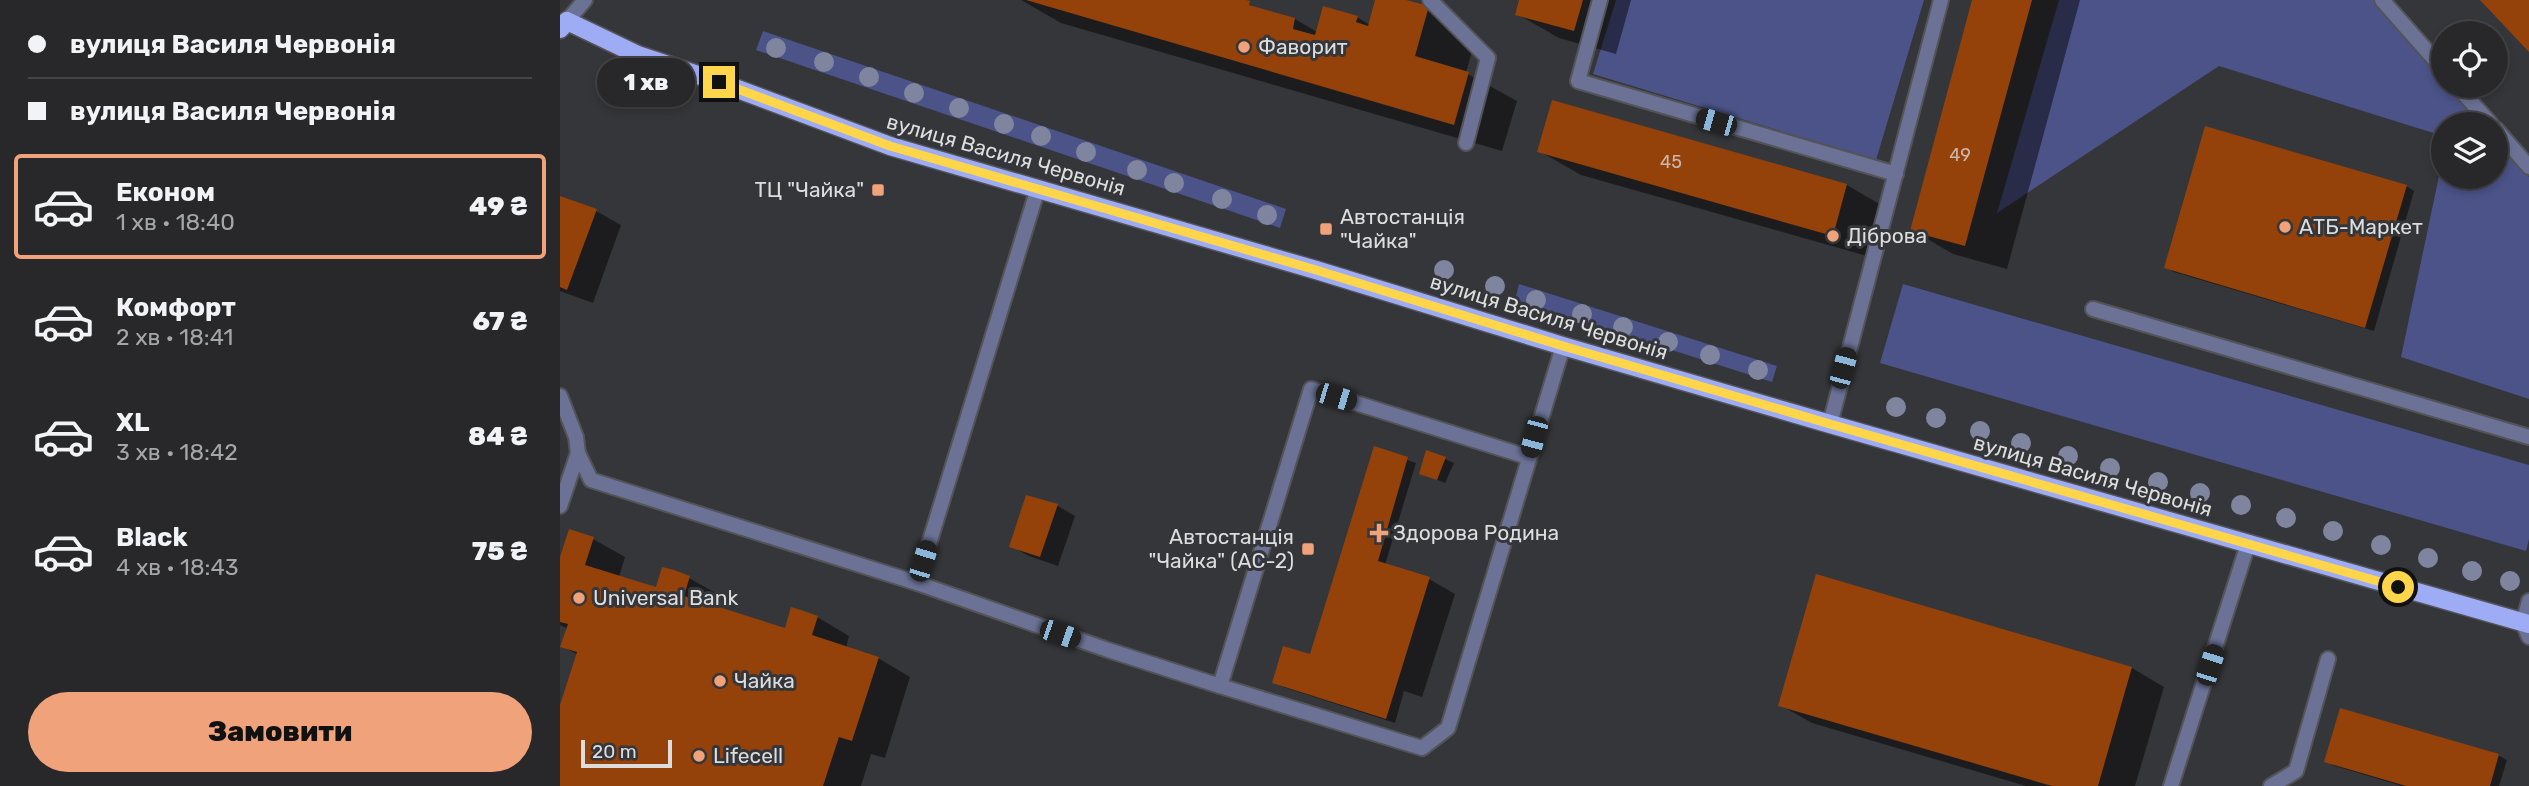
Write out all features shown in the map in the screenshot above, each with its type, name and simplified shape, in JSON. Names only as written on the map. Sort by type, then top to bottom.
[{"type":"main road","name":"вулиця Василя Червонія","points":[[564,25],[638,55],[719,82],[890,146],[2527,628]]},
{"type":"street","points":[[564,25],[585,0]]},
{"type":"street","points":[[1430,0],[1488,58],[1466,143]]},
{"type":"street","points":[[1600,0],[1578,81],[1896,174]]},
{"type":"street","points":[[1830,424],[1941,0]]},
{"type":"street","points":[[2382,0],[2431,55]]},
{"type":"street","points":[[2468,98],[2481,112]]},
{"type":"street","points":[[2508,143],[2529,167]]},
{"type":"street","points":[[917,583],[1038,188]]},
{"type":"street","points":[[2093,309],[2529,437]]},
{"type":"street","points":[[560,396],[576,437],[578,453],[591,480],[917,583],[1108,650],[1422,748],[1448,727],[1563,346]]},
{"type":"street","points":[[1220,686],[1311,389],[1528,457]]},
{"type":"street","points":[[560,506],[578,453]]},
{"type":"street","points":[[2171,786],[2248,544]]},
{"type":"street","points":[[2527,628],[2529,601]]},
{"type":"street","points":[[2271,786],[2296,771],[2328,659]]},
{"type":"shaded area","points":[[1616,0],[1924,0],[1876,160],[1593,74]]},
{"type":"shaded area","points":[[2059,0],[2374,0],[2431,65],[2431,98],[2460,98],[2472,112],[2431,112],[2431,132],[2219,66],[1997,213]]},
{"type":"shaded area","points":[[763,31],[1286,209],[1280,228],[756,50]]},
{"type":"shaded area","points":[[2508,153],[2529,177],[2529,399],[2401,357],[2436,189],[2508,189]]},
{"type":"shaded area","points":[[1519,284],[1777,366],[1772,382],[1515,300]]},
{"type":"shaded area","points":[[1903,284],[2529,465],[2529,539],[2526,551],[1880,363]]},
{"type":"building","points":[[1026,0],[1246,0],[1250,1],[1249,5],[1295,18],[1293,29],[1315,35],[1323,6],[1358,16],[1356,22],[1368,26],[1375,0],[1406,0],[1429,6],[1415,56],[1469,72],[1454,125]]},
{"type":"building","points":[[1519,0],[1583,0],[1574,31],[1515,15]]},
{"type":"building","points":[[1972,0],[2032,0],[1965,246],[1910,231]]},
{"type":"building","points":[[2480,0],[2529,0],[2529,52],[2508,30],[2508,21],[2500,21]]},
{"type":"building","points":[[1552,100],[1847,184],[1833,236],[1537,152]]},
{"type":"building","name":"АТБ-Маркет","points":[[2205,126],[2407,185],[2365,328],[2164,268]]},
{"type":"building","points":[[560,196],[597,209],[567,290],[560,287]]},
{"type":"building","points":[[1374,446],[1408,457],[1378,561],[1430,577],[1386,719],[1272,683],[1283,646],[1310,654]]},
{"type":"building","points":[[1426,450],[1446,457],[1437,480],[1419,474]]},
{"type":"building","points":[[1026,495],[1058,504],[1040,557],[1009,547]]},
{"type":"building","name":"Чайка","points":[[569,529],[594,537],[585,565],[656,587],[662,567],[674,570],[690,576],[684,596],[785,628],[791,607],[804,611],[818,616],[812,635],[879,657],[852,741],[839,737],[823,786],[560,786],[560,705],[577,652],[560,647],[568,624],[560,622],[560,557]]},
{"type":"building","points":[[1816,574],[2132,667],[2098,786],[2052,786],[1778,706]]},
{"type":"building","points":[[2340,708],[2499,754],[2490,786],[2406,786],[2324,762]]},
{"type":"place","name":"Фаворит","points":[[1244,47]]},
{"type":"place","name":"ТЦ \"Чайка\"","points":[[878,190]]},
{"type":"place","name":"АТБ-Маркет","points":[[2285,227]]},
{"type":"place","name":"Автостанція \"Чайка\"","points":[[1326,229]]},
{"type":"place","name":"Діброва","points":[[1833,236]]},
{"type":"place","name":"Здорова Родина","points":[[1379,533]]},
{"type":"place","name":"Автостанція \"Чайка\" (АС-2)","points":[[1308,549]]},
{"type":"place","name":"Universal Bank","points":[[579,598]]},
{"type":"place","name":"Чайка","points":[[720,681]]},
{"type":"place","name":"Lifecell","points":[[699,756]]},
{"type":"route","points":[[719,82],[890,146],[1316,270],[1563,346],[2398,587]]}]
